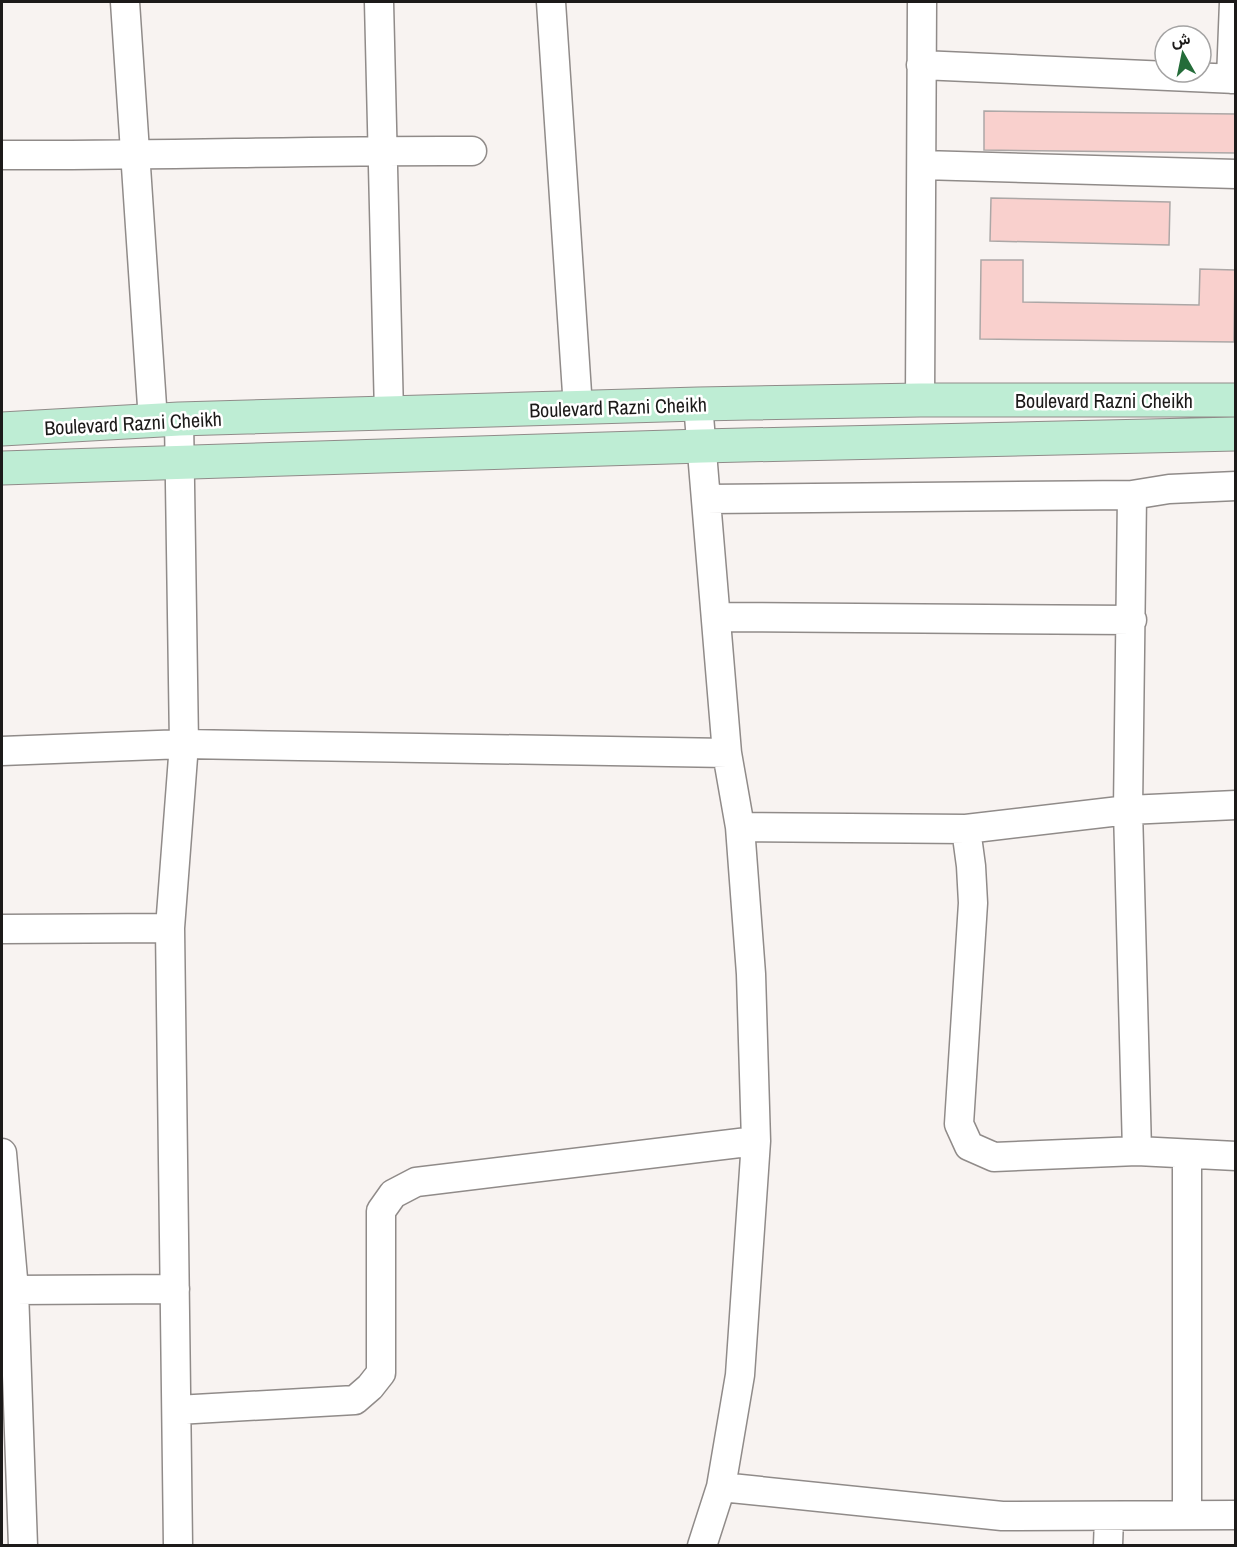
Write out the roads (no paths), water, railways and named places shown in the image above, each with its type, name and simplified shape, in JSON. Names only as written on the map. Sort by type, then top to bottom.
[{"type":"main road","name":"Boulevard Razni Cheikh","points":[[2,429],[166,420],[698,404],[920,400],[1236,400]]},
{"type":"main road","name":"Boulevard Razni Cheikh","points":[[2,468],[702,446],[1236,434]]},
{"type":"street","points":[[125,2],[135,156],[166,420],[180,464],[184,744],[170,928],[178,1545]]},
{"type":"street","points":[[379,2],[389,414]]},
{"type":"street","points":[[551,2],[578,408]]},
{"type":"street","points":[[920,400],[922,2]]},
{"type":"street","points":[[921,65],[1234,79],[1234,2]]},
{"type":"street","points":[[2,155],[135,156],[384,151],[472,152]]},
{"type":"street","points":[[922,165],[1236,174]]},
{"type":"street","points":[[698,404],[727,753],[740,827],[752,974],[756,1141],[740,1375],[722,1487],[702,1545]]},
{"type":"street","points":[[706,500],[1132,495],[1169,489],[1236,486]]},
{"type":"street","points":[[1132,495],[1128,810],[1137,1151]]},
{"type":"street","points":[[717,617],[1132,620]]},
{"type":"street","points":[[2,751],[184,744],[727,753]]},
{"type":"street","points":[[740,827],[966,829],[1128,810],[1236,805]]},
{"type":"street","points":[[966,829],[973,903],[959,1124],[969,1146],[994,1157],[1137,1151],[1236,1156]]},
{"type":"street","points":[[2,929],[170,928]]},
{"type":"street","points":[[177,1410],[356,1400],[370,1387],[381,1373],[381,1211],[393,1194],[416,1182],[756,1141]]},
{"type":"street","points":[[2,1153],[14,1290],[23,1545]]},
{"type":"street","points":[[1187,1154],[1187,1514]]},
{"type":"street","points":[[14,1290],[175,1289]]},
{"type":"street","points":[[722,1487],[1002,1516],[1236,1515]]},
{"type":"street","points":[[1108,1545],[1109,1517]]}]
